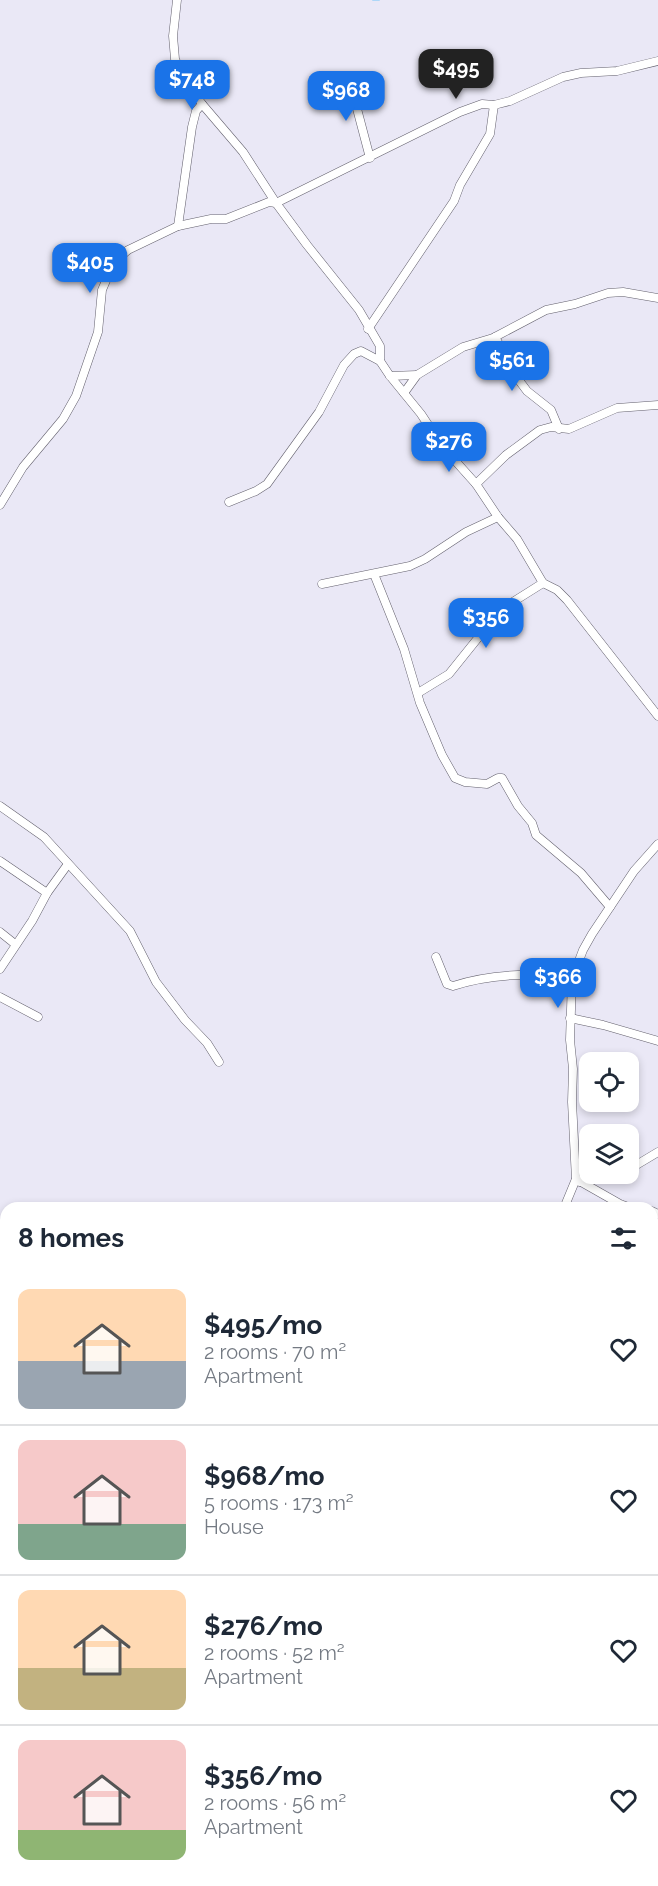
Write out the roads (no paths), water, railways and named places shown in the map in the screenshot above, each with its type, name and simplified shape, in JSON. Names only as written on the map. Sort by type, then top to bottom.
[{"type":"street","points":[[177,0],[173,36],[175,59],[182,76],[202,104],[243,152],[276,203],[333,280],[359,310],[380,346],[380,361]]},
{"type":"street","points":[[0,505],[23,467],[63,419],[76,396],[98,332],[102,290],[114,262],[128,250],[178,226],[211,219],[226,219],[269,202],[276,203],[460,112],[482,104],[494,105],[510,101],[563,77],[581,73],[617,71],[658,61]]},
{"type":"street","points":[[353,79],[356,105],[370,158]]},
{"type":"street","points":[[178,226],[192,127],[196,111],[202,104]]},
{"type":"street","points":[[368,329],[454,201],[460,185],[490,134],[494,105]]},
{"type":"street","points":[[404,393],[417,375],[463,347],[495,337],[546,310],[623,292],[658,298]]},
{"type":"street","points":[[495,337],[527,391],[551,410],[559,429]]},
{"type":"street","points":[[229,502],[267,484],[319,412],[348,359],[361,351],[380,361],[426,421],[442,446],[476,484],[498,517],[517,539],[543,584],[558,590],[567,600],[658,716]]},
{"type":"street","points":[[390,376],[417,375]]},
{"type":"street","points":[[476,484],[522,442],[540,430],[551,427],[569,429],[617,408],[658,405]]},
{"type":"street","points":[[322,584],[410,567],[466,532],[498,517]]},
{"type":"street","points":[[374,574],[404,649],[420,703],[442,755],[455,778],[465,782],[487,784],[502,778],[518,806],[532,823],[536,835],[581,873],[610,907]]},
{"type":"street","points":[[418,693],[449,674],[508,604],[543,584]]},
{"type":"street","points":[[0,806],[44,837],[130,931],[156,982],[185,1020],[207,1043],[219,1062]]},
{"type":"street","points":[[567,1202],[578,1181],[570,1018],[572,979],[592,934],[634,871],[658,844]]},
{"type":"street","points":[[0,861],[47,893]]},
{"type":"street","points":[[0,969],[7,962],[15,944],[68,864]]},
{"type":"street","points":[[0,932],[15,944]]},
{"type":"street","points":[[436,957],[447,984],[453,986],[497,976],[557,977],[576,967]]},
{"type":"street","points":[[0,997],[38,1017]]},
{"type":"street","points":[[570,1018],[658,1041]]},
{"type":"street","points":[[639,1163],[658,1152]]},
{"type":"street","points":[[578,1181],[616,1202]]},
{"type":"waterway","points":[[373,0],[379,0]]}]
